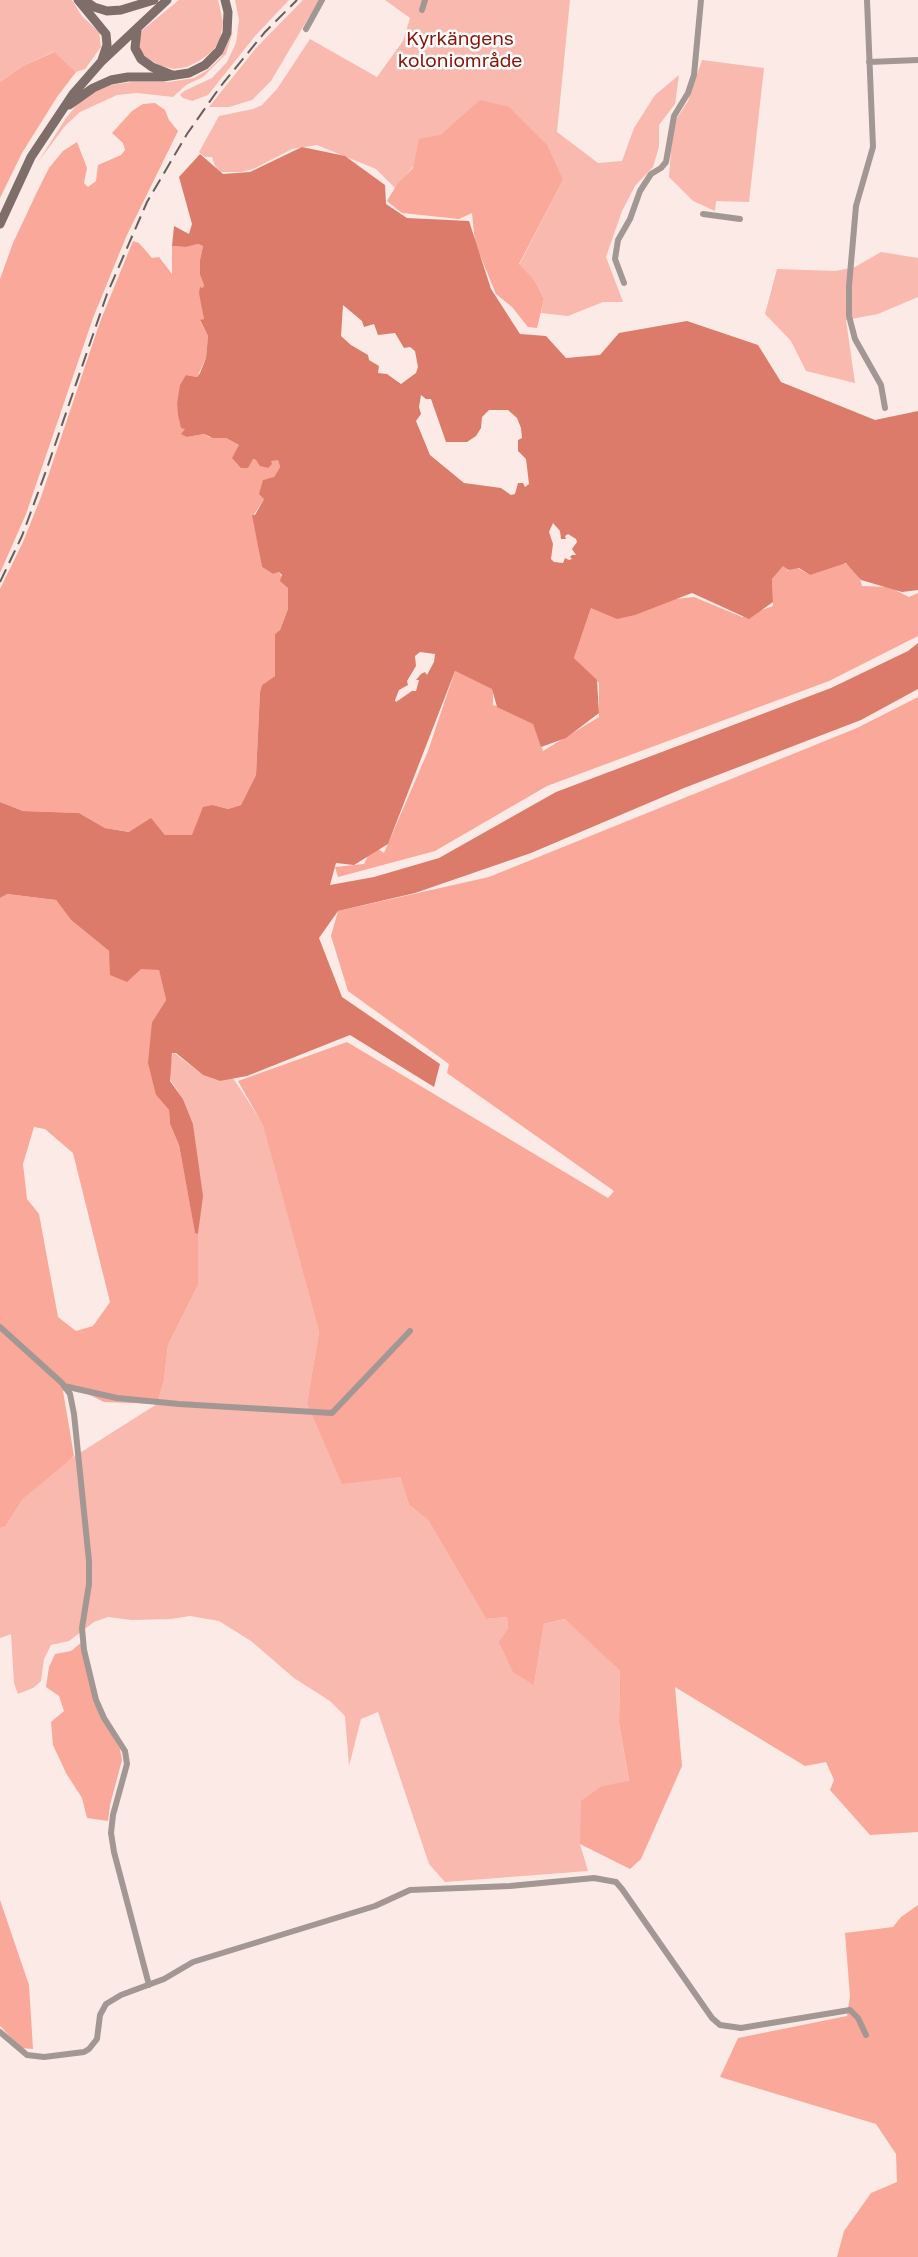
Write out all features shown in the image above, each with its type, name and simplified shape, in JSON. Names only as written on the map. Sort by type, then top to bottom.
[{"type":"street","points":[[78,0],[106,34],[107,46],[101,62]]},
{"type":"street","points":[[84,0],[94,7],[121,10],[154,0]]},
{"type":"street","points":[[0,224],[26,168],[62,110],[101,62],[167,0]]},
{"type":"street","points":[[62,110],[93,88],[111,80],[174,75],[197,70],[213,59],[224,41],[229,22],[225,0]]},
{"type":"street","points":[[306,29],[322,0]]},
{"type":"street","points":[[624,283],[615,259],[618,240],[631,219],[640,191],[651,174],[666,162],[674,116],[688,93],[694,75],[701,0]]},
{"type":"street","points":[[867,0],[873,147],[856,206],[849,316],[855,339],[881,386],[885,408]]},
{"type":"street","points":[[140,25],[134,40],[136,52],[147,64],[174,75]]},
{"type":"street","points":[[869,62],[918,60]]},
{"type":"street","points":[[703,214],[740,219]]},
{"type":"street","points":[[0,1327],[70,1394],[89,1561],[89,1584],[82,1628],[84,1650],[96,1699],[104,1718],[125,1751],[127,1765],[113,1815],[111,1833],[149,1985]]},
{"type":"street","points":[[64,1386],[117,1398],[332,1413],[410,1331]]},
{"type":"street","points":[[0,2032],[27,2055],[44,2057],[84,2052],[97,2039],[100,2015],[111,1999],[149,1985],[193,1962],[375,1906],[410,1890],[510,1886],[594,1878],[608,1879],[622,1889],[712,2018],[720,2025],[741,2028],[850,2010],[858,2018],[866,2035]]},
{"type":"green space","points":[[0,0],[72,0],[82,16],[99,32],[101,47],[85,69],[76,72],[53,52],[23,66],[0,82]]},
{"type":"green space","points":[[179,0],[218,0],[223,22],[220,39],[213,51],[187,67],[174,69],[150,60],[140,52],[137,43],[140,32]]},
{"type":"green space","points":[[235,0],[289,0],[255,36],[208,95],[192,101],[183,98],[180,95],[184,91],[212,78],[227,62],[236,43],[239,20]]},
{"type":"green space","points":[[303,0],[319,0],[271,81],[252,100],[229,107],[209,107],[256,48]]},
{"type":"green space","name":"Kyrkängens koloniområde","points":[[385,0],[570,0],[557,132],[598,163],[622,161],[634,128],[655,95],[679,75],[675,104],[659,125],[659,147],[653,167],[635,186],[622,211],[606,257],[623,302],[603,302],[568,316],[541,313],[544,299],[535,281],[519,265],[563,180],[480,101],[440,135],[395,188],[376,169],[317,145],[292,149],[253,169],[241,172],[221,172],[212,157],[205,157],[199,152],[219,116],[262,105],[277,89],[310,39],[377,77],[403,41],[410,18]]},
{"type":"green space","points":[[233,31],[226,54],[203,77],[186,85],[173,97],[137,93],[117,95],[80,112],[65,126],[38,162],[79,102],[103,86],[194,78],[209,69],[222,56]]},
{"type":"green space","points":[[702,60],[764,68],[749,202],[716,201],[715,211],[693,201],[669,177],[673,124],[688,101]]},
{"type":"green space","points":[[881,252],[918,258],[918,297],[878,314],[846,320],[855,383],[806,371],[791,341],[765,314],[777,269],[836,271],[855,267]]},
{"type":"green space","points":[[173,1052],[203,1075],[220,1081],[233,1078],[263,1124],[319,1332],[307,1403],[400,1477],[409,1505],[428,1520],[486,1619],[507,1617],[508,1629],[534,1685],[544,1624],[566,1619],[620,1671],[619,1723],[629,1782],[602,1786],[580,1844],[588,1871],[445,1882],[429,1864],[378,1712],[361,1719],[349,1766],[345,1716],[330,1701],[294,1678],[251,1641],[219,1621],[190,1616],[132,1620],[108,1617],[94,1622],[69,1641],[51,1645],[44,1659],[41,1681],[33,1688],[18,1694],[14,1683],[11,1634],[0,1638],[0,1528],[5,1527],[23,1499],[64,1463],[157,1404],[164,1381],[168,1345],[198,1285],[198,1234],[202,1196],[193,1124],[183,1099],[168,1076]]},
{"type":"shaded area","points":[[54,52],[76,72],[22,153],[0,198],[0,82],[23,66]]},
{"type":"shaded area","points":[[480,100],[509,107],[547,145],[563,180],[519,264],[535,281],[544,299],[537,328],[528,327],[512,307],[496,294],[475,243],[472,213],[459,219],[402,213],[387,201],[398,183],[413,168],[419,139],[440,135]]},
{"type":"shaded area","points":[[155,103],[165,110],[178,131],[126,237],[93,318],[26,514],[0,573],[0,279],[13,243],[37,192],[49,168],[63,151],[77,142],[87,168],[84,183],[88,187],[96,181],[98,165],[121,155],[125,150],[123,143],[112,133],[132,111],[143,104]]},
{"type":"shaded area","points":[[302,147],[345,156],[385,185],[386,204],[407,218],[469,221],[491,289],[520,334],[546,336],[566,358],[600,355],[619,333],[687,321],[758,345],[781,382],[875,420],[918,411],[918,590],[902,592],[861,580],[846,563],[810,575],[799,568],[788,570],[783,566],[772,579],[773,602],[749,619],[692,593],[635,615],[617,619],[591,608],[574,658],[597,680],[599,713],[566,738],[541,747],[533,724],[497,707],[492,689],[455,671],[388,844],[354,865],[336,863],[330,885],[374,877],[439,858],[556,792],[831,688],[908,651],[918,643],[918,689],[861,720],[684,788],[531,853],[415,893],[338,911],[319,938],[342,997],[440,1064],[434,1087],[350,1035],[247,1076],[220,1081],[203,1075],[176,1053],[172,1053],[170,1081],[183,1099],[193,1124],[203,1196],[198,1234],[195,1233],[179,1145],[170,1124],[169,1110],[156,1095],[148,1063],[152,1022],[166,1000],[159,970],[141,969],[127,982],[110,975],[109,951],[71,920],[56,900],[7,894],[0,898],[0,802],[23,811],[79,813],[105,828],[129,832],[151,818],[165,835],[192,835],[203,807],[213,805],[228,809],[241,805],[256,775],[260,692],[262,685],[275,676],[275,634],[280,630],[288,609],[288,588],[280,581],[282,575],[279,572],[273,574],[262,567],[252,515],[255,515],[264,499],[259,494],[263,480],[274,477],[280,467],[278,460],[271,461],[272,464],[268,468],[260,466],[253,459],[248,468],[241,468],[232,458],[239,445],[226,438],[213,438],[204,434],[187,437],[181,434],[185,429],[181,428],[178,415],[180,385],[186,375],[197,377],[200,373],[206,358],[208,336],[200,320],[204,319],[199,293],[200,287],[203,288],[204,285],[200,275],[203,246],[172,246],[174,226],[189,234],[192,224],[179,177],[200,154],[223,174],[250,172]],"holes":[[[343,305],[362,321],[364,327],[374,324],[378,335],[395,333],[404,348],[410,347],[415,351],[418,367],[416,373],[401,384],[387,374],[378,373],[379,366],[341,336]],[[421,395],[431,399],[446,442],[467,442],[476,436],[481,428],[482,417],[489,410],[508,410],[517,418],[521,428],[522,438],[518,440],[518,451],[526,459],[529,484],[525,487],[523,483],[518,483],[515,494],[511,495],[501,488],[464,483],[430,455],[416,421],[421,414]],[[553,523],[560,531],[561,539],[566,539],[568,534],[576,539],[572,549],[576,555],[572,555],[569,560],[565,558],[563,563],[554,562],[551,559],[553,544],[549,532]],[[420,652],[435,654],[427,675],[425,672],[416,680],[419,680],[416,691],[396,702],[399,690],[408,685],[407,681],[416,666],[415,656]]]},
{"type":"shaded area","points":[[133,241],[139,243],[152,258],[159,257],[172,274],[172,246],[203,246],[200,275],[204,285],[204,319],[200,321],[208,336],[206,358],[197,377],[186,375],[177,403],[180,423],[187,437],[204,434],[226,438],[239,445],[238,449],[249,464],[252,459],[267,468],[271,464],[270,461],[278,460],[280,467],[274,477],[265,479],[264,499],[253,516],[262,567],[273,574],[279,572],[288,588],[288,609],[280,630],[275,634],[275,676],[262,685],[260,692],[256,775],[241,805],[228,809],[213,805],[193,835],[165,835],[151,819],[130,832],[105,828],[79,813],[23,811],[0,802],[0,589],[41,497],[100,322]]},
{"type":"shaded area","points":[[832,562],[856,565],[862,586],[889,587],[909,597],[918,593],[918,636],[829,681],[547,786],[435,851],[338,877],[335,867],[364,864],[377,848],[384,853],[428,751],[455,671],[493,689],[493,705],[531,718],[543,751],[599,717],[599,683],[574,658],[591,608],[694,597],[742,617],[773,606],[772,579],[783,565],[788,571],[794,566],[810,575]]},
{"type":"shaded area","points":[[918,697],[918,1832],[870,1835],[830,1790],[834,1780],[826,1762],[805,1766],[675,1687],[682,1766],[641,1859],[630,1869],[580,1844],[581,1801],[602,1786],[629,1781],[619,1723],[620,1671],[565,1619],[544,1624],[534,1685],[513,1672],[499,1642],[508,1629],[507,1617],[486,1619],[428,1520],[409,1505],[400,1477],[342,1484],[307,1403],[319,1332],[263,1125],[238,1081],[347,1042],[608,1198],[614,1191],[447,1073],[449,1064],[348,991],[331,936],[338,911],[489,877],[857,728]]},
{"type":"shaded area","points":[[6,894],[56,900],[71,920],[109,951],[111,963],[141,969],[159,969],[166,1000],[152,1022],[156,1095],[169,1110],[170,1124],[179,1145],[195,1232],[198,1234],[198,1285],[168,1345],[164,1381],[157,1404],[104,1402],[80,1390],[63,1391],[74,1456],[23,1499],[5,1527],[0,1528],[0,898]],"holes":[[[34,1127],[45,1129],[73,1153],[110,1302],[93,1326],[76,1331],[58,1317],[39,1214],[27,1199],[23,1164]]]},
{"type":"shaded area","points":[[82,1642],[94,1703],[120,1749],[122,1760],[108,1821],[87,1818],[82,1798],[53,1745],[51,1722],[64,1711],[59,1696],[46,1687],[49,1667],[55,1654],[71,1651]]},
{"type":"shaded area","points":[[0,1900],[29,1985],[33,2049],[21,2048],[0,2026]]},
{"type":"shaded area","points":[[918,1905],[918,2257],[837,2257],[844,2231],[871,2193],[897,2182],[896,2154],[876,2124],[720,2077],[738,2038],[847,2016],[850,1996],[845,1933],[893,1927],[901,1917]]},
{"type":"railway","points":[[0,582],[22,536],[107,294],[147,202],[187,134],[220,87],[265,32],[297,0]]}]
